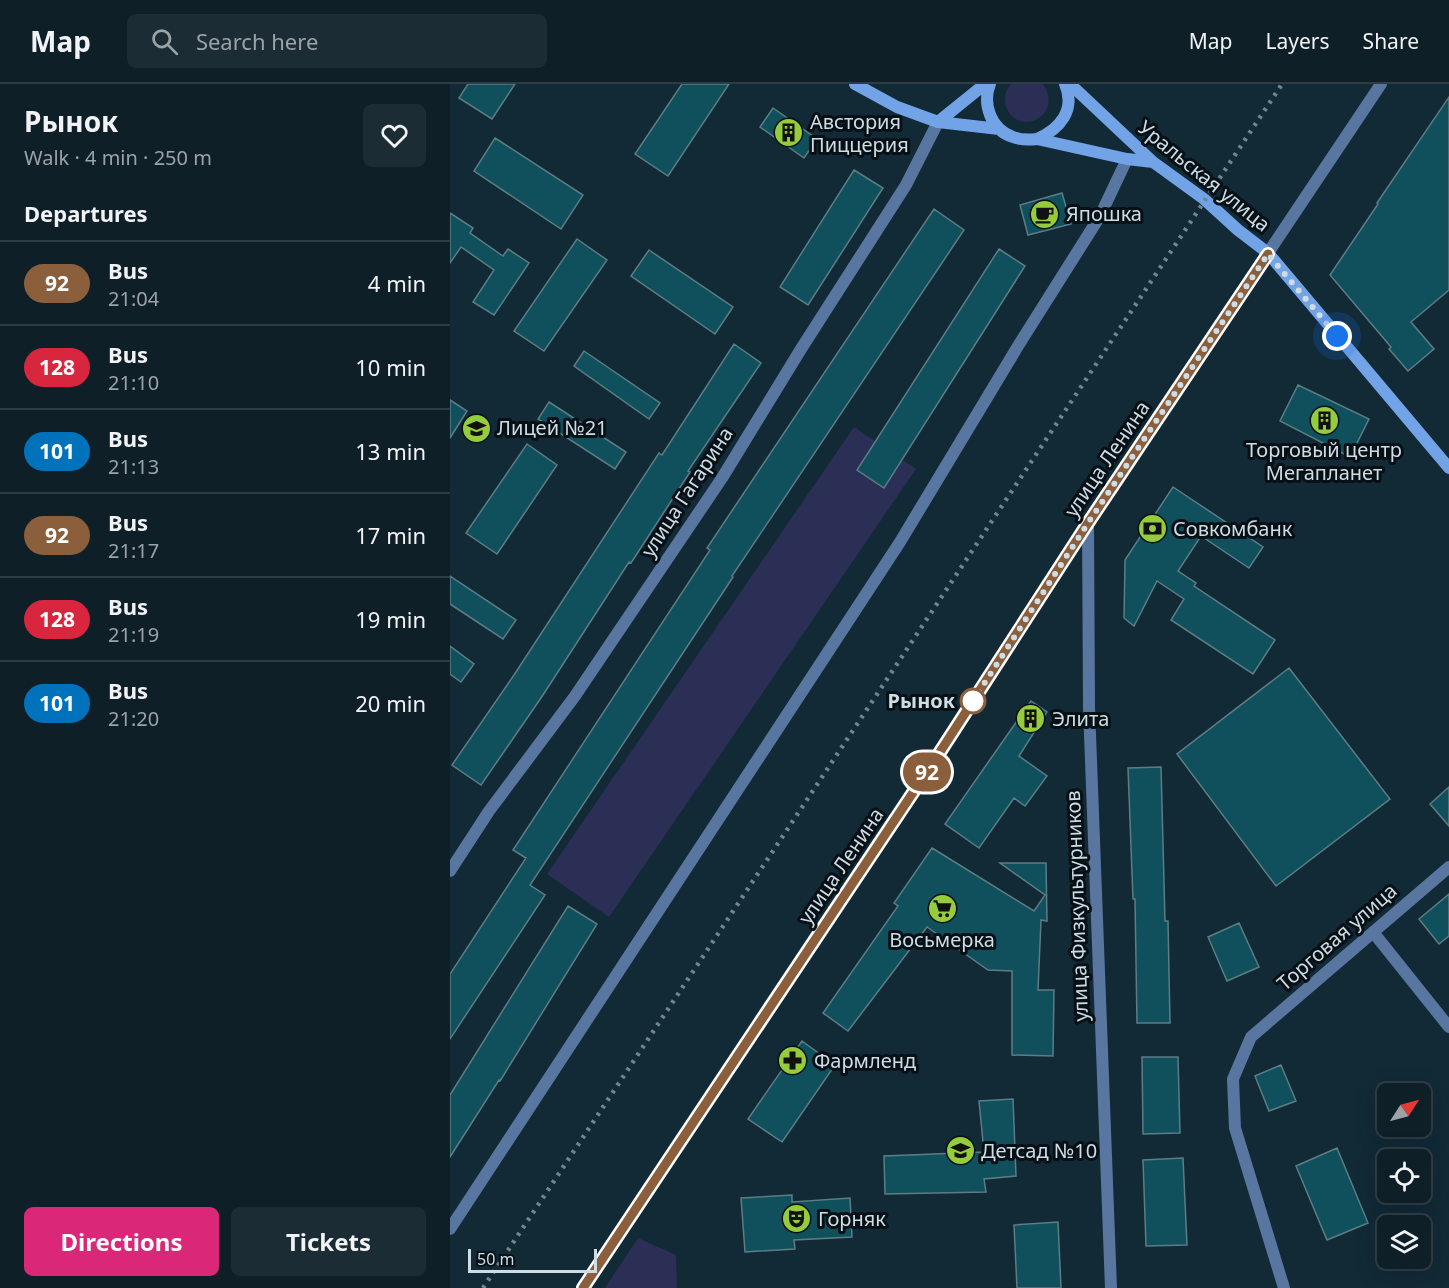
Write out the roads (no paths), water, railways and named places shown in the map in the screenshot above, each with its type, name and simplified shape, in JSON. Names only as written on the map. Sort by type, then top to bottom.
[{"type":"main road","points":[[855,84],[897,107],[938,122],[999,129]]},
{"type":"main road","points":[[938,122],[985,84]]},
{"type":"main road","points":[[990,84],[987,91],[987,105],[991,118],[999,129],[1011,137],[1024,140],[1037,139],[1050,134],[1060,125],[1066,114],[1069,100],[1065,84]]},
{"type":"main road","name":"Уральская улица","points":[[1070,84],[1153,162],[1204,199],[1268,254],[1449,468]]},
{"type":"main road","points":[[1037,139],[1127,159],[1153,162]]},
{"type":"street","name":"улица Ленина","points":[[583,1288],[1381,84]]},
{"type":"street","name":"улица Гагарина","points":[[450,871],[489,811],[575,696],[722,478],[906,185],[938,122]]},
{"type":"street","points":[[450,1230],[900,542],[1100,216],[1127,159]]},
{"type":"street","name":"улица Физкультурников","points":[[1088,523],[1089,708],[1111,1288]]},
{"type":"street","name":"Торговая улица","points":[[1284,1288],[1235,1128],[1233,1079],[1251,1037],[1449,867]]},
{"type":"street","points":[[1373,932],[1449,1027]]},
{"type":"railway","points":[[483,1288],[1282,84]]},
{"type":"place","name":"Австория Пиццерия","points":[[789,133]]},
{"type":"place","name":"Япошка","points":[[1045,214]]},
{"type":"place","name":"Торговый центр Мегапланет","points":[[1324,420]]},
{"type":"place","name":"Лицей №21","points":[[476,428]]},
{"type":"place","name":"Совкомбанк","points":[[1152,529]]},
{"type":"place","name":"Рынок","points":[[973,701]]},
{"type":"place","name":"Элита","points":[[1031,719]]},
{"type":"place","name":"Восьмерка","points":[[942,909]]},
{"type":"place","name":"Фармленд","points":[[793,1061]]},
{"type":"place","name":"Детсад №10","points":[[960,1151]]},
{"type":"place","name":"Горняк","points":[[797,1219]]}]
